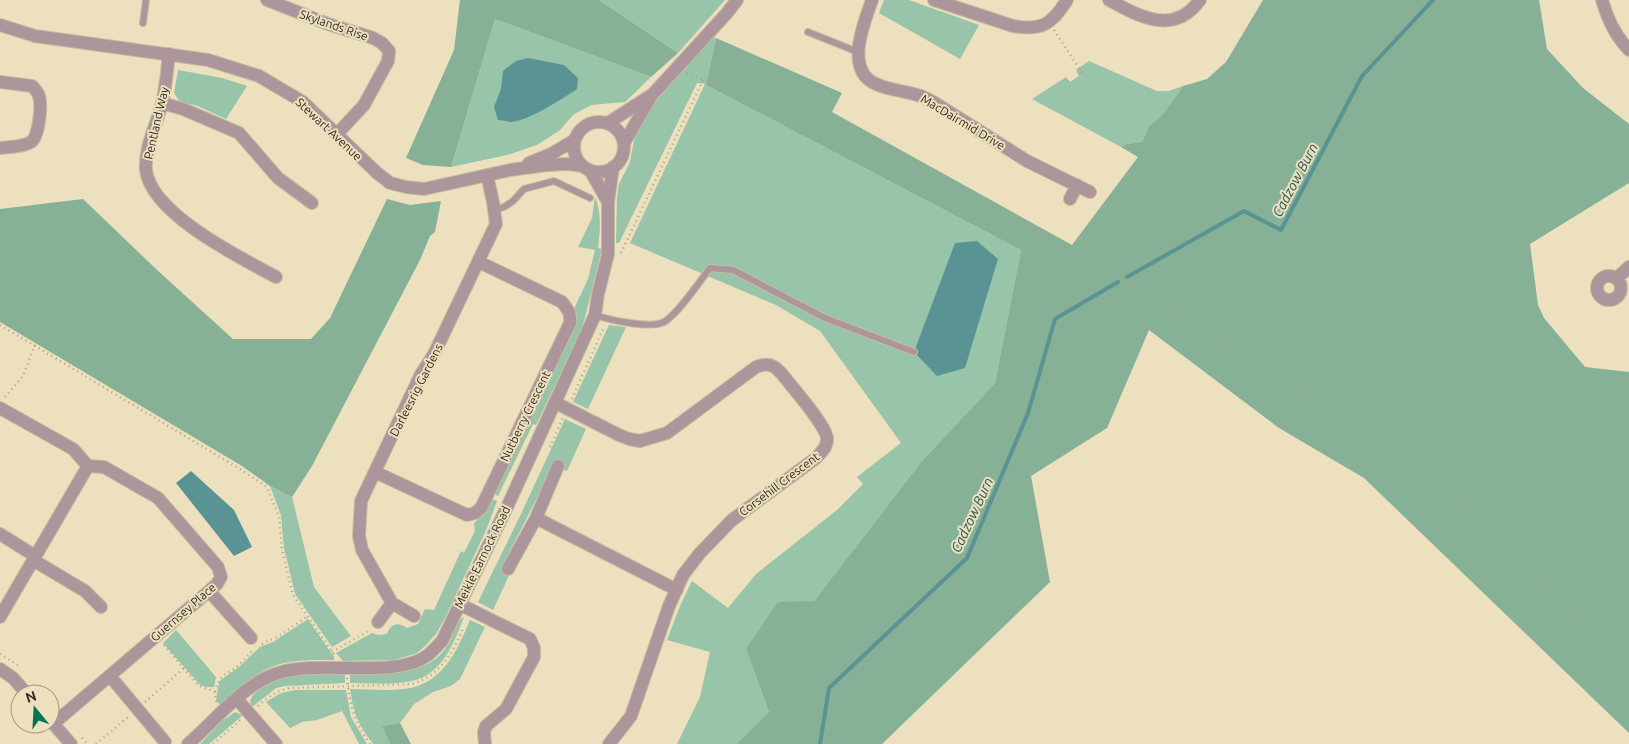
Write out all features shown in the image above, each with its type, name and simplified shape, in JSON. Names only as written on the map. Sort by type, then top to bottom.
[{"type":"street","name":"Skylands Rise","points":[[268,0],[328,24],[373,38],[382,43],[389,51],[388,61],[364,105],[337,134]]},
{"type":"street","points":[[624,142],[652,95],[737,0]]},
{"type":"street","points":[[858,52],[860,37],[872,0]]},
{"type":"street","points":[[934,0],[1013,26],[1025,28],[1037,28],[1049,23],[1058,15],[1067,0]]},
{"type":"street","points":[[1109,0],[1131,12],[1164,22],[1181,17],[1195,7],[1200,0]]},
{"type":"street","points":[[1602,0],[1608,21],[1619,39],[1629,50]]},
{"type":"street","name":"Stewart Avenue","points":[[0,25],[36,36],[208,60],[260,76],[303,102],[376,172],[390,182],[406,187],[424,189],[510,170],[547,165],[567,164],[586,168]]},
{"type":"street","name":"MacDairmid Drive","points":[[858,52],[860,65],[870,81],[877,85],[920,95],[1026,161],[1090,192]]},
{"type":"street","name":"Pentland Way","points":[[169,54],[162,103],[147,154],[146,170],[151,186],[162,200],[185,221],[221,248],[276,276]]},
{"type":"street","points":[[0,82],[32,86],[39,94],[40,100],[38,134],[34,140],[25,145],[0,148]]},
{"type":"street","points":[[608,123],[652,95]]},
{"type":"street","points":[[162,103],[183,109],[239,133],[278,178],[312,203]]},
{"type":"street","points":[[594,122],[608,123],[621,134],[624,142],[624,152],[614,168],[598,172],[586,168],[578,160],[574,150],[575,140],[582,128],[588,124],[594,122]]},
{"type":"street","name":"Stewart Avenue","points":[[510,170],[551,154],[575,140]]},
{"type":"street","name":"Meikle Earnock Road","points":[[586,168],[608,202]]},
{"type":"street","name":"Meikle Earnock Road","points":[[188,744],[256,683],[278,673],[297,668],[404,666],[429,655],[442,641],[508,505],[562,406],[600,317],[598,294],[608,254],[608,202],[614,168]]},
{"type":"street","name":"Darleesrig Gardens","points":[[414,616],[392,603],[362,550],[359,536],[361,501],[496,224],[487,175]]},
{"type":"street","points":[[1070,199],[1076,185]]},
{"type":"street","name":"Nutberry Crescent","points":[[375,472],[467,515],[476,513],[481,508],[570,323],[570,312],[562,302],[478,262]]},
{"type":"street","points":[[1617,278],[1629,267]]},
{"type":"street","name":"Corsehill Crescent","points":[[562,406],[629,440],[640,441],[667,432],[756,368],[770,364],[776,367],[782,374],[823,429],[827,440],[824,449],[816,458],[732,520],[700,553],[683,575],[665,615],[631,716],[609,744]]},
{"type":"street","points":[[0,617],[88,466],[73,449],[2,405]]},
{"type":"street","name":"Guernsey Place","points":[[60,716],[210,591],[218,584],[221,577],[218,567],[158,498],[104,467],[88,466]]},
{"type":"street","points":[[508,569],[536,518],[558,466]]},
{"type":"street","points":[[536,518],[677,590]]},
{"type":"street","points":[[0,534],[36,556],[38,563],[85,591],[101,607]]},
{"type":"street","points":[[210,591],[251,638]]},
{"type":"street","points":[[378,622],[392,603]]},
{"type":"street","points":[[459,604],[530,639],[534,648],[534,657],[506,709],[486,726],[484,732],[485,744]]},
{"type":"street","points":[[0,669],[14,678],[19,684]]},
{"type":"street","points":[[110,676],[165,742]]},
{"type":"street","points":[[237,699],[276,744]]},
{"type":"street","points":[[60,731],[71,744]]},
{"type":"lane","points":[[143,24],[146,0]]},
{"type":"lane","points":[[808,32],[858,52]]},
{"type":"lane","points":[[494,210],[504,207],[513,201],[524,189],[554,181],[590,198]]},
{"type":"lane","points":[[600,317],[638,324],[664,322],[683,304],[710,268],[733,270],[825,318],[914,352]]},
{"type":"path","points":[[1506,114],[1508,0]]},
{"type":"path","points":[[1049,23],[1084,76]]},
{"type":"path","points":[[677,68],[852,132],[1175,309],[1472,509],[1629,674]]},
{"type":"path","points":[[620,258],[622,249],[704,79]]},
{"type":"path","points":[[1304,396],[1356,318],[1412,223],[1467,144],[1494,116],[1529,109],[1561,127],[1605,145],[1629,152]]},
{"type":"path","points":[[562,406],[604,328],[600,317]]},
{"type":"path","points":[[0,325],[240,468],[267,488],[279,517],[282,550],[294,595],[343,667],[346,674],[352,713],[370,744]]},
{"type":"path","points":[[2,405],[6,394],[23,376],[36,345]]},
{"type":"path","points":[[218,705],[215,701],[215,692],[218,680],[223,675],[237,667],[255,648],[280,636],[308,616]]},
{"type":"path","points":[[332,652],[372,629],[378,622]]},
{"type":"path","points":[[156,636],[198,685],[215,692]]},
{"type":"path","points":[[213,744],[271,694],[290,688],[348,686]]},
{"type":"green space","points":[[460,0],[599,0],[678,53],[651,77],[495,19],[451,167],[423,165],[406,158],[454,50]]},
{"type":"green space","points":[[599,0],[725,0],[678,53]]},
{"type":"green space","points":[[884,0],[909,0],[979,25],[960,59],[879,13]]},
{"type":"green space","points":[[1263,0],[1539,0],[1547,49],[1583,88],[1629,124],[1629,183],[1530,244],[1538,305],[1544,318],[1585,367],[1629,372],[1629,733],[1364,478],[1279,428],[1149,330],[1107,428],[1031,476],[1050,582],[882,744],[736,744],[769,712],[746,649],[778,602],[814,601],[922,461],[995,383],[1021,250],[706,85],[716,38],[842,93],[832,112],[1072,245],[1138,157],[1121,147],[1126,144],[1142,142],[1149,126],[1164,113],[1183,86],[1207,79],[1226,62]]},
{"type":"green space","points":[[495,19],[651,77],[625,102],[591,105],[573,115],[560,130],[537,145],[507,155],[451,167]]},
{"type":"green space","points":[[713,37],[716,38],[706,85],[1021,250],[995,383],[922,461],[814,601],[746,649],[769,712],[736,744],[677,744],[700,697],[710,652],[667,640],[692,581],[728,608],[756,574],[837,510],[863,484],[857,477],[901,443],[820,331],[776,305],[630,243],[705,84],[697,83],[619,243],[616,243],[619,184],[630,162],[634,140],[647,111]]},
{"type":"green space","points":[[1089,61],[1157,91],[1169,91],[1183,86],[1164,113],[1149,126],[1142,142],[1126,144],[1121,147],[1032,99],[1066,77],[1070,82],[1079,76],[1076,70]]},
{"type":"green space","points":[[178,70],[222,78],[247,86],[226,119],[198,106],[180,102],[174,93]]},
{"type":"green space","points":[[595,197],[600,216],[598,248],[602,249],[582,329],[536,425],[533,424],[498,496],[493,493],[577,315],[574,309],[588,279],[595,250],[578,247],[592,218]]},
{"type":"green space","points":[[83,199],[233,339],[311,339],[330,318],[387,199],[410,205],[441,201],[435,232],[430,236],[420,260],[312,466],[292,497],[270,486],[242,466],[0,322],[0,209]]},
{"type":"green space","points":[[609,325],[626,327],[588,409],[573,402]]},
{"type":"green space","points":[[565,419],[586,429],[567,471],[561,469],[563,463],[556,460],[502,567],[511,571],[493,610],[478,602]]},
{"type":"green space","points":[[270,486],[292,497],[314,587],[351,636],[332,647],[295,594],[284,548],[281,515]]},
{"type":"green space","points":[[490,498],[497,501],[487,528],[436,634],[417,653],[395,660],[343,661],[336,653],[372,633],[378,635],[387,634],[392,626],[398,624],[407,628],[418,624],[425,609],[434,610],[461,551],[464,553],[475,531],[474,523],[482,516]]},
{"type":"green space","points":[[464,617],[446,656],[432,672],[422,678],[397,683],[350,683],[350,672],[405,671],[430,663],[440,655],[449,643],[457,625]]},
{"type":"green space","points":[[308,619],[334,657],[334,660],[283,663],[267,669],[220,705],[216,700],[219,682],[222,679],[239,667],[260,647],[273,642]]},
{"type":"green space","points":[[470,620],[485,627],[460,679],[451,686],[433,692],[414,704],[400,723],[382,726],[390,744],[373,744],[357,718],[350,689],[404,689],[429,681],[446,665],[460,643]]},
{"type":"green space","points":[[176,630],[216,677],[214,687],[205,687],[199,684],[163,643]]},
{"type":"green space","points":[[343,672],[345,683],[276,688],[252,707],[250,701],[256,692],[265,685],[277,680],[306,674]]},
{"type":"green space","points":[[295,690],[346,690],[351,717],[367,744],[359,744],[342,711],[317,720],[302,722],[290,728],[266,702],[281,693]]},
{"type":"green space","points":[[235,712],[243,715],[209,744],[200,744],[222,721]]},
{"type":"green space","points":[[400,723],[411,744],[390,744],[382,726]]},
{"type":"water","points":[[528,58],[564,65],[578,78],[577,89],[526,118],[510,122],[498,120],[494,107],[501,89],[503,71],[516,61]]},
{"type":"water","points":[[977,241],[998,259],[965,368],[937,376],[914,352],[955,243]]},
{"type":"water","points":[[191,471],[234,510],[252,547],[234,556],[176,483]]},
{"type":"waterway","name":"Cadzow Burn","points":[[1127,277],[1244,211],[1281,230],[1362,76],[1433,0]]},
{"type":"waterway","name":"Cadzow Burn","points":[[820,744],[829,688],[967,558],[1028,413],[1055,319],[1118,282]]}]
